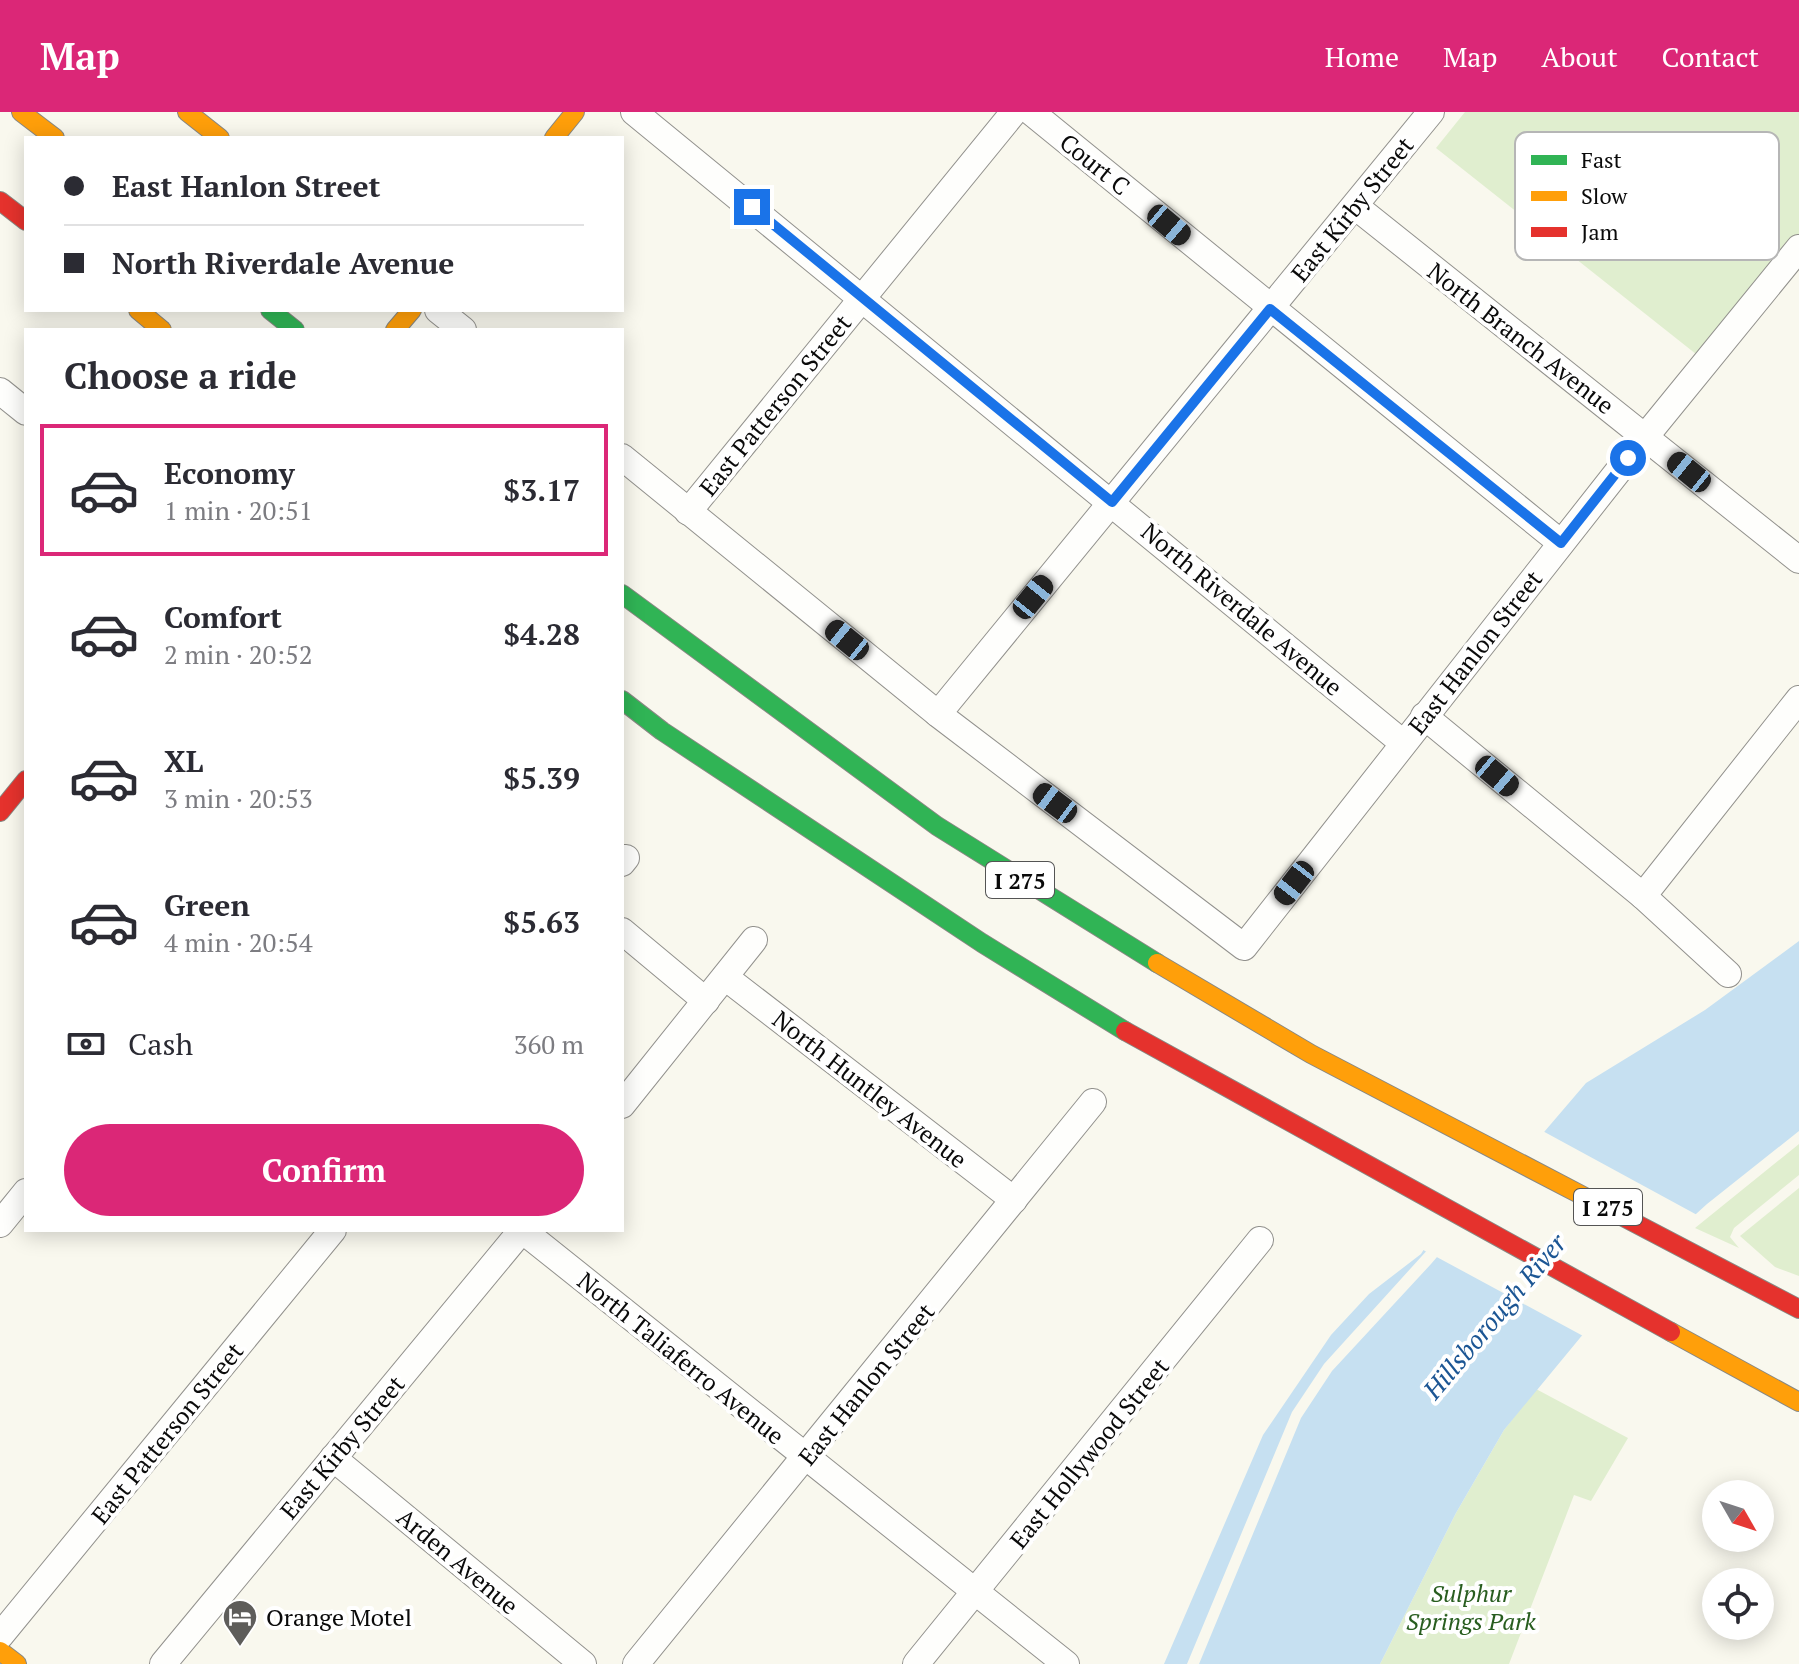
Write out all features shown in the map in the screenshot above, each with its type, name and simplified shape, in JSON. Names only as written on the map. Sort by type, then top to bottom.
[{"type":"main road","points":[[21,112],[52,136]]},
{"type":"main road","points":[[187,112],[217,136]]},
{"type":"main road","points":[[556,136],[575,112]]},
{"type":"main road","points":[[0,201],[24,219]]},
{"type":"main road","points":[[140,312],[160,328]]},
{"type":"main road","points":[[273,312],[293,328]]},
{"type":"main road","points":[[397,328],[410,312]]},
{"type":"main road","name":"I 275","points":[[624,595],[937,826],[1065,909],[1311,1054],[1445,1121],[1799,1309]]},
{"type":"main road","points":[[624,702],[662,731],[982,943],[1143,1042],[1799,1402]]},
{"type":"main road","points":[[2,807],[24,782]]},
{"type":"main road","points":[[1749,1374],[1799,1419]]},
{"type":"main road","points":[[0,1651],[17,1664]]},
{"type":"street","name":"North Riverdale Avenue","points":[[634,112],[1403,743]]},
{"type":"street","name":"East Patterson Street","points":[[688,512],[1014,112]]},
{"type":"street","name":"Court C","points":[[1031,112],[1561,543]]},
{"type":"street","name":"East Kirby Street","points":[[938,714],[1431,112]]},
{"type":"street","name":"North Branch Avenue","points":[[1355,206],[1799,560]]},
{"type":"street","name":"East Hanlon Street","points":[[938,714],[1244,947],[1645,437],[1799,248]]},
{"type":"street","points":[[440,312],[460,328]]},
{"type":"street","points":[[0,391],[24,410]]},
{"type":"street","points":[[624,459],[938,714]]},
{"type":"street","points":[[1643,896],[1799,699]]},
{"type":"street","points":[[1424,716],[1643,896],[1728,974]]},
{"type":"street","points":[[624,933],[706,1001]]},
{"type":"street","points":[[624,1103],[754,940]]},
{"type":"street","name":"North Huntley Avenue","points":[[725,977],[1014,1200]]},
{"type":"street","name":"East Hanlon Street","points":[[636,1664],[806,1460],[1093,1102]]},
{"type":"street","points":[[0,1224],[24,1194]]},
{"type":"street","name":"East Patterson Street","points":[[0,1636],[331,1232]]},
{"type":"street","name":"East Kirby Street","points":[[163,1664],[520,1232]]},
{"type":"street","name":"North Taliaferro Avenue","points":[[524,1232],[806,1460],[1066,1664]]},
{"type":"street","name":"East Hollywood Street","points":[[916,1664],[976,1594],[1260,1240]]},
{"type":"street","name":"Arden Avenue","points":[[333,1458],[583,1664]]},
{"type":"green space","points":[[1465,112],[1799,112],[1799,234],[1779,259],[1779,132],[1515,132],[1515,211],[1436,148]]},
{"type":"green space","points":[[1577,260],[1778,260],[1701,358]]},
{"type":"green space","points":[[1799,1144],[1799,1175],[1734,1228],[1730,1237],[1739,1248],[1695,1228]]},
{"type":"green space","points":[[1799,1188],[1799,1276],[1775,1267],[1740,1236]]},
{"type":"green space","name":"Sulphur Springs Park","points":[[1536,1389],[1628,1438],[1591,1501],[1574,1495],[1509,1664],[1380,1664],[1456,1513],[1504,1430]]},
{"type":"water","name":"Hillsborough River","points":[[1799,941],[1799,1131],[1707,1204],[1641,1264],[1504,1430],[1456,1513],[1380,1664],[1199,1664],[1301,1418],[1332,1371],[1431,1264],[1586,1083],[1705,1010]]},
{"type":"water","points":[[1442,1220],[1450,1225],[1324,1364],[1292,1412],[1187,1664],[1164,1664],[1263,1435],[1331,1335],[1369,1294],[1421,1254]]},
{"type":"pier","points":[[1539,1129],[1699,1216],[1644,1267],[1585,1337],[1433,1255]]},
{"type":"pier","points":[[1439,1218],[1454,1226],[1430,1254],[1420,1248]]},
{"type":"traffic: fast","points":[[272,312],[292,328]]},
{"type":"traffic: fast","points":[[624,595],[937,826],[1157,963]]},
{"type":"traffic: fast","points":[[624,702],[662,731],[982,943],[1125,1031]]},
{"type":"traffic: slow","points":[[21,112],[52,136]]},
{"type":"traffic: slow","points":[[187,112],[217,136]]},
{"type":"traffic: slow","points":[[556,136],[575,112]]},
{"type":"traffic: slow","points":[[140,312],[160,328]]},
{"type":"traffic: slow","points":[[397,328],[410,312]]},
{"type":"traffic: slow","points":[[1157,963],[1311,1054],[1587,1198]]},
{"type":"traffic: slow","points":[[1671,1332],[1799,1402]]},
{"type":"traffic: slow","points":[[0,1651],[17,1664]]},
{"type":"traffic: jam","points":[[0,201],[24,219]]},
{"type":"traffic: jam","points":[[0,812],[24,782]]},
{"type":"traffic: jam","points":[[1125,1031],[1671,1332]]},
{"type":"traffic: jam","points":[[1587,1198],[1799,1309]]},
{"type":"place","name":"Orange Motel","points":[[240,1648]]},
{"type":"route","points":[[752,207],[1112,502],[1270,309],[1561,543],[1628,458]]}]
